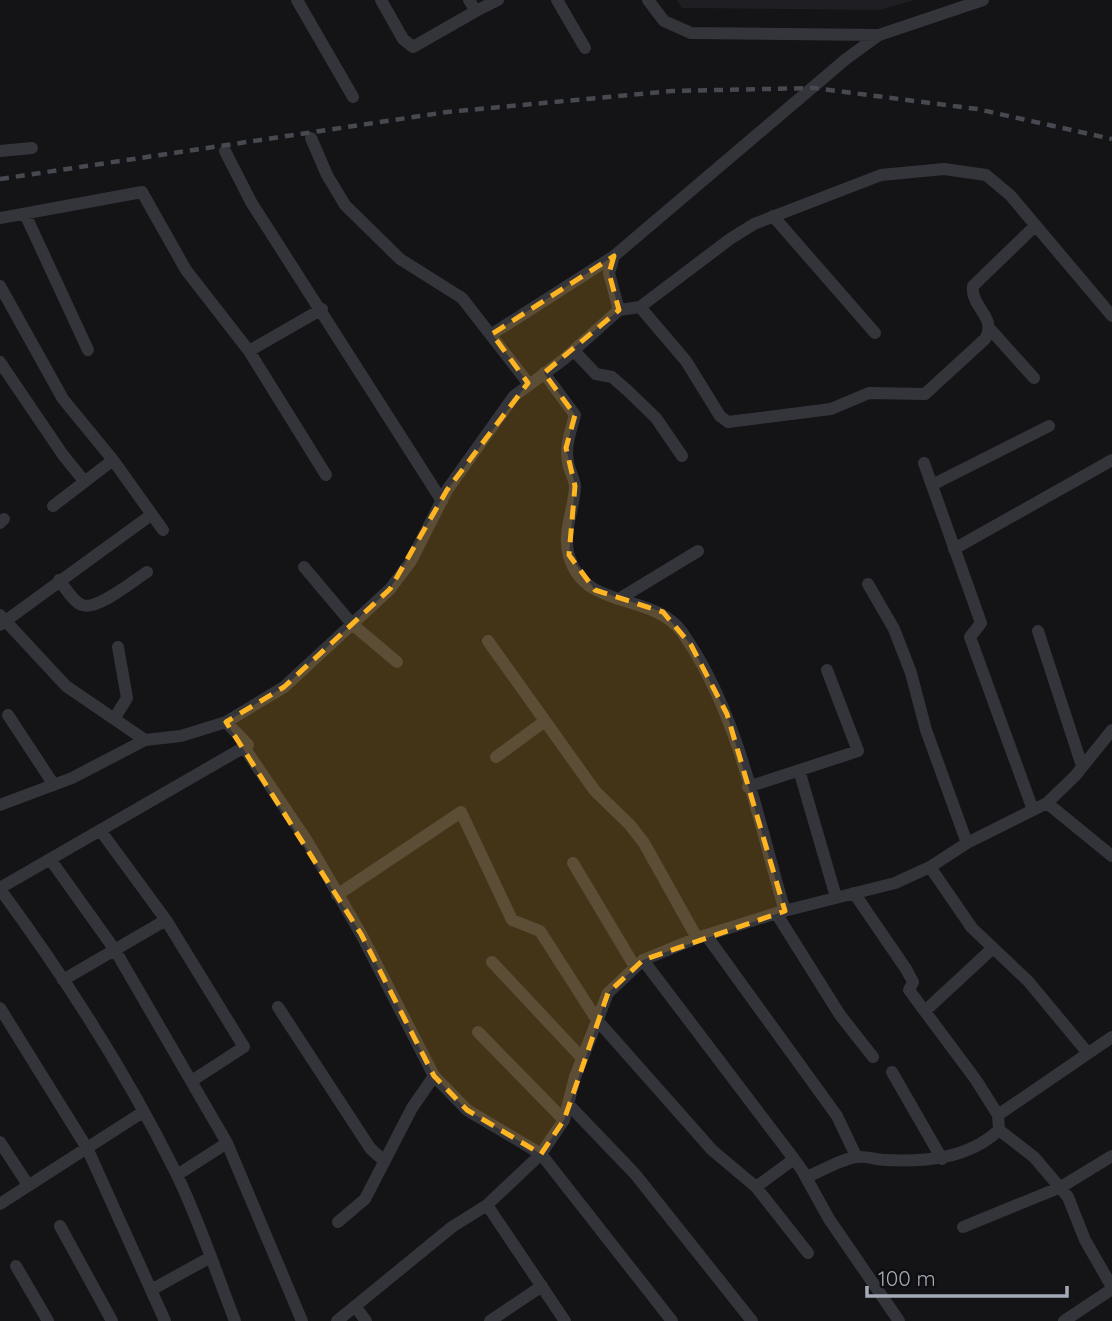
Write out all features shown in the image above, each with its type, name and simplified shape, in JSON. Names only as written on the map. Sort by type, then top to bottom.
[{"type":"street","points":[[297,0],[353,97]]},
{"type":"street","points":[[381,0],[403,39],[413,47],[473,6],[498,0]]},
{"type":"street","points":[[556,0],[585,48]]},
{"type":"street","points":[[648,0],[664,21],[691,33],[879,35]]},
{"type":"street","points":[[492,334],[614,256],[846,59],[879,35],[983,0]]},
{"type":"street","points":[[311,138],[327,175],[345,205],[400,259],[462,299],[528,383]]},
{"type":"street","points":[[0,151],[32,148]]},
{"type":"street","points":[[225,151],[251,202],[322,309],[354,365],[442,501]]},
{"type":"street","points":[[0,804],[54,785],[145,740],[181,736],[226,722],[284,687],[390,589],[411,561],[442,501],[514,396],[574,351],[620,310],[640,307],[730,239],[773,216],[881,175],[944,169],[986,175],[1010,195],[1034,227],[1112,316]]},
{"type":"street","points":[[0,218],[142,192],[186,270],[249,351],[326,475]]},
{"type":"street","points":[[25,214],[88,350]]},
{"type":"street","points":[[773,216],[876,333]]},
{"type":"street","points":[[1034,227],[972,286],[972,295],[990,330],[1034,378]]},
{"type":"street","points":[[614,256],[609,272],[620,310]]},
{"type":"street","points":[[0,286],[63,399],[113,460],[163,530]]},
{"type":"street","points":[[640,307],[681,355],[720,416],[737,422],[831,409],[869,393],[925,394],[985,339],[990,330]]},
{"type":"street","points":[[249,351],[322,309]]},
{"type":"street","points":[[574,351],[596,374],[612,377],[646,409],[682,456]]},
{"type":"street","points":[[0,362],[84,481]]},
{"type":"street","points":[[544,373],[575,415],[566,448],[575,486],[568,512],[569,555],[576,570],[594,590],[663,612],[680,629],[727,714],[781,912],[840,1015],[873,1057]]},
{"type":"street","points":[[932,485],[1049,426]]},
{"type":"street","points":[[53,506],[113,460]]},
{"type":"street","points":[[954,549],[1112,460]]},
{"type":"street","points":[[924,463],[981,623],[970,637],[1033,810]]},
{"type":"street","points":[[145,740],[66,686],[1,620],[151,515]]},
{"type":"street","points":[[620,599],[698,551]]},
{"type":"street","points":[[304,567],[352,624],[397,662]]},
{"type":"street","points":[[59,580],[79,604],[85,606],[112,595],[147,572]]},
{"type":"street","points":[[868,584],[894,629],[926,730],[967,843]]},
{"type":"street","points":[[1038,631],[1082,766]]},
{"type":"street","points":[[488,641],[595,791],[630,825],[643,843],[701,937],[836,1116],[856,1156]]},
{"type":"street","points":[[114,719],[127,698],[118,647]]},
{"type":"street","points":[[748,787],[858,751],[827,670]]},
{"type":"street","points":[[8,715],[54,785]]},
{"type":"street","points":[[496,757],[545,721]]},
{"type":"street","points":[[226,722],[247,745],[189,782],[0,889],[63,980],[143,1112],[177,1175],[235,1321]]},
{"type":"street","points":[[337,1321],[452,1227],[487,1205],[541,1154],[564,1120],[582,1058],[608,993],[639,963],[701,937],[781,912],[895,883],[930,867],[967,843],[1047,803],[1082,766],[1108,745],[1112,730]]},
{"type":"street","points":[[244,747],[307,841],[361,934],[434,1076],[467,1110],[541,1154],[672,1321]]},
{"type":"street","points":[[799,770],[836,897]]},
{"type":"street","points":[[1047,803],[1112,856]]},
{"type":"street","points":[[337,895],[461,812],[513,920],[540,931],[597,1020],[712,1150],[756,1187],[808,1253]]},
{"type":"street","points":[[100,830],[166,920],[244,1047],[193,1080]]},
{"type":"street","points":[[50,859],[115,950],[193,1080],[227,1143],[302,1321]]},
{"type":"street","points":[[573,863],[639,963],[807,1177],[856,1156],[884,1160],[942,1159],[962,1153],[999,1130]]},
{"type":"street","points":[[930,867],[972,929],[1028,981],[1087,1052]]},
{"type":"street","points":[[854,893],[906,969],[913,982],[909,990],[976,1080],[998,1115],[999,1130],[1034,1157],[1061,1187],[1112,1288],[1064,1321]]},
{"type":"street","points":[[63,980],[166,920]]},
{"type":"street","points":[[925,1011],[993,948]]},
{"type":"street","points":[[492,962],[582,1058]]},
{"type":"street","points":[[278,1007],[370,1147],[384,1161]]},
{"type":"street","points":[[0,1008],[87,1148],[165,1321]]},
{"type":"street","points":[[478,1032],[564,1120]]},
{"type":"street","points":[[998,1115],[1112,1037]]},
{"type":"street","points":[[892,1072],[942,1159]]},
{"type":"street","points":[[338,1223],[365,1199],[412,1108],[434,1076]]},
{"type":"street","points":[[568,1104],[635,1174],[752,1321]]},
{"type":"street","points":[[0,1205],[143,1112]]},
{"type":"street","points":[[0,1142],[28,1185]]},
{"type":"street","points":[[177,1175],[227,1143]]},
{"type":"street","points":[[962,1227],[1061,1187],[1112,1156]]},
{"type":"street","points":[[756,1187],[794,1159]]},
{"type":"street","points":[[803,1172],[829,1219],[900,1321]]},
{"type":"street","points":[[487,1205],[565,1321]]},
{"type":"street","points":[[60,1226],[112,1321]]},
{"type":"street","points":[[151,1290],[209,1258]]},
{"type":"street","points":[[16,1266],[48,1321]]},
{"type":"street","points":[[490,1321],[542,1286]]},
{"type":"street","points":[[355,1306],[366,1321]]},
{"type":"highlighted area","points":[[614,256],[609,273],[619,310],[544,373],[575,415],[566,448],[575,486],[569,555],[595,590],[663,612],[691,645],[727,714],[785,911],[643,960],[608,993],[564,1120],[541,1154],[467,1110],[434,1076],[361,934],[226,722],[284,687],[390,589],[447,490],[528,383],[492,334]]},
{"type":"shaded area","points":[[677,0],[914,0],[880,10],[682,8]]},
{"type":"railway","points":[[0,179],[447,112],[672,91],[814,88],[977,109],[1112,139]]}]
